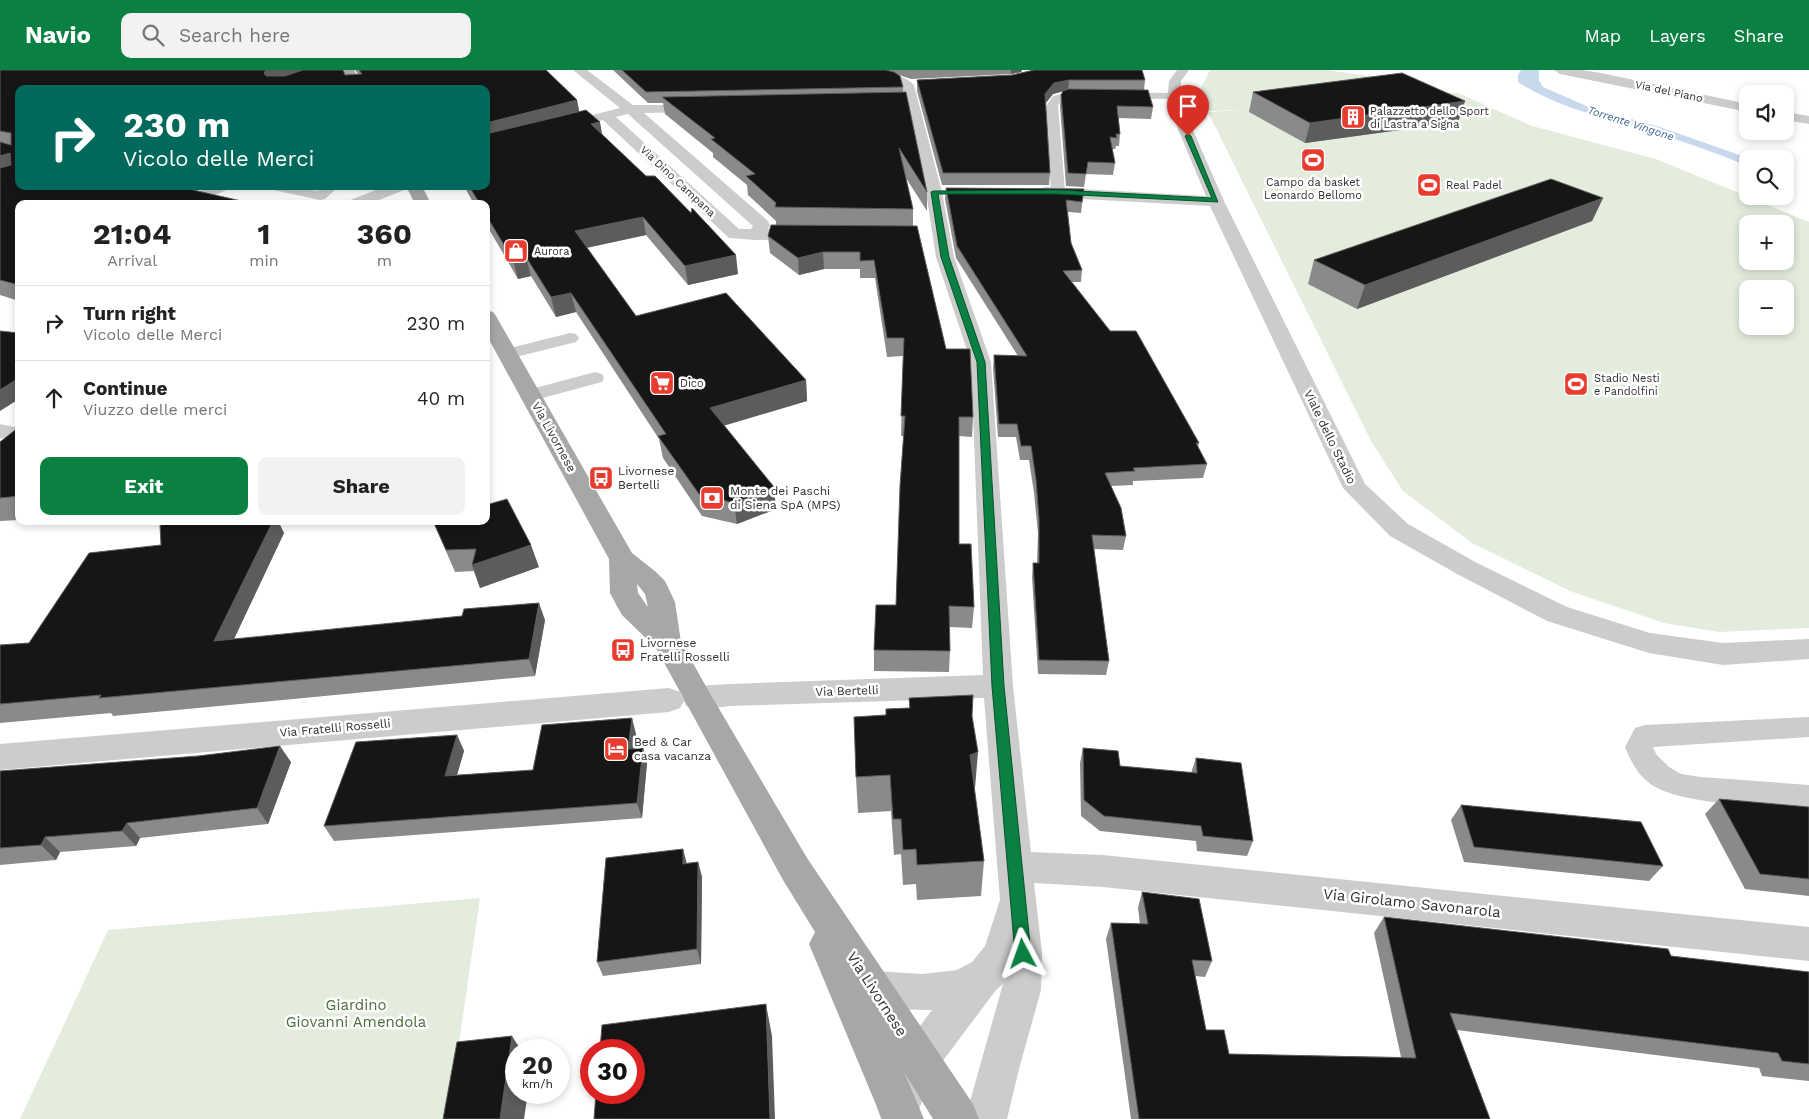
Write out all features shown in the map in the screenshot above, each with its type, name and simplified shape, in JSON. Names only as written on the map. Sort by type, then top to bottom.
[{"type":"main road","points":[[348,70],[357,85]]},
{"type":"main road","name":"Via Livornese","points":[[490,323],[622,558],[624,593],[632,608],[668,642],[683,699],[958,1119]]},
{"type":"main road","name":"Via Livornese","points":[[795,869],[901,1114]]},
{"type":"street","points":[[579,70],[631,109]]},
{"type":"street","points":[[850,70],[884,73],[907,88],[944,192],[932,236],[945,257],[981,362],[998,686],[1023,954],[1022,990],[998,1069],[986,1119]]},
{"type":"street","name":"Viale dello Stadio","points":[[1183,70],[1175,82],[1174,103],[1216,201],[1355,488],[1399,530],[1468,569],[1557,614],[1649,643],[1723,654],[1809,649]]},
{"type":"street","name":"Via del Piano","points":[[1560,70],[1739,106]]},
{"type":"street","points":[[490,146],[631,109],[719,107]]},
{"type":"street","name":"Via Dino Campana","points":[[631,109],[762,225],[755,235]]},
{"type":"street","name":"Via Dino Campana","points":[[606,114],[735,234],[821,235]]},
{"type":"street","points":[[1794,118],[1809,120]]},
{"type":"street","points":[[360,200],[374,190]]},
{"type":"street","points":[[364,200],[390,190]]},
{"type":"street","points":[[186,192],[203,195],[225,193]]},
{"type":"street","points":[[1030,192],[1216,201]]},
{"type":"street","name":"Via Bertelli","points":[[683,699],[730,695],[998,686]]},
{"type":"street","name":"Via Fratelli Rosselli","points":[[0,757],[683,699]]},
{"type":"street","name":"Via Girolamo Savonarola","points":[[1016,880],[1104,871],[1809,944]]},
{"type":"street","points":[[901,1114],[919,1060],[996,962],[1005,941],[1016,880]]},
{"type":"street","points":[[874,990],[910,993],[942,991],[963,986],[982,978]]},
{"type":"lane","points":[[1058,192],[1052,106],[1057,98],[1068,95],[1175,96]]},
{"type":"lane","points":[[310,200],[326,191]]},
{"type":"lane","points":[[508,354],[570,338]]},
{"type":"lane","points":[[531,395],[595,378]]},
{"type":"lane","points":[[1809,727],[1645,736],[1640,747],[1645,761],[1659,776],[1675,784],[1701,789],[1809,797]]},
{"type":"green space","name":"Stadio Nesti e Pandolfini","points":[[1210,70],[1326,70],[1399,80],[1426,92],[1458,93],[1532,126],[1656,159],[1739,193],[1739,205],[1768,205],[1792,215],[1739,215],[1739,270],[1794,270],[1794,216],[1809,222],[1809,628],[1719,632],[1664,623],[1570,591],[1472,543],[1403,491],[1371,441],[1208,112],[1243,110],[1208,111],[1199,92]]},
{"type":"green space","name":"Giardino Giovanni Amendola","points":[[480,898],[448,1119],[20,1119],[108,930]]},
{"type":"water","name":"Torrente Vingone","points":[[1521,70],[1539,70],[1539,81],[1543,87],[1591,108],[1657,126],[1739,155],[1739,163],[1680,141],[1561,104],[1518,82],[1518,75]]},
{"type":"building","points":[[0,70],[266,70],[264,73],[266,76],[285,76],[303,70],[343,70],[345,75],[362,74],[359,70],[546,70],[577,100],[490,122],[490,85],[15,85],[15,190],[193,190],[237,200],[15,200],[15,284],[0,280],[0,168],[11,165],[10,153],[0,156],[0,142],[11,145],[11,133],[0,131]]},
{"type":"building","points":[[622,70],[886,70],[900,76],[903,87],[646,92]]},
{"type":"building","points":[[1034,70],[1142,70],[1145,80],[1069,80],[1054,83],[1045,94],[1050,173],[943,173],[917,80],[1012,75]]},
{"type":"building","points":[[1402,73],[1465,101],[1310,123],[1253,92]]},
{"type":"building","points":[[1069,89],[1148,90],[1153,107],[1117,106],[1120,134],[1116,134],[1117,138],[1110,137],[1115,163],[1088,162],[1086,174],[1068,173],[1061,95],[1063,91]]},
{"type":"building","points":[[906,92],[927,192],[899,148],[913,209],[775,207],[776,203],[746,176],[755,174],[711,139],[715,138],[662,97]]},
{"type":"building","points":[[586,110],[600,122],[591,124],[646,176],[655,176],[691,213],[692,208],[736,255],[685,266],[643,217],[575,231],[636,316],[726,293],[806,380],[710,408],[774,487],[734,503],[699,494],[658,436],[666,434],[571,293],[551,297],[526,257],[513,260],[490,222],[490,200],[478,200],[471,190],[490,190],[490,133]]},
{"type":"building","points":[[1551,179],[1603,198],[1365,285],[1314,260]]},
{"type":"building","points":[[946,188],[1084,189],[1082,202],[1066,200],[1071,243],[1082,270],[1063,271],[1110,331],[1136,331],[1199,443],[1196,443],[1207,464],[1133,468],[1135,471],[1105,473],[1121,508],[1126,536],[1092,535],[1109,661],[1039,660],[1033,563],[1039,563],[1039,519],[1031,446],[1021,446],[1017,424],[999,424],[994,355],[1027,356],[957,246]]},
{"type":"building","points":[[771,225],[917,226],[946,349],[970,349],[973,417],[959,417],[959,544],[971,544],[974,607],[949,606],[950,651],[874,650],[876,605],[896,605],[900,486],[905,416],[901,416],[904,338],[887,338],[874,260],[860,261],[860,252],[823,252],[798,258],[768,236]]},
{"type":"building","points":[[0,331],[15,333],[15,381],[0,390]]},
{"type":"building","points":[[15,430],[15,496],[0,498],[0,442]]},
{"type":"building","points":[[507,499],[531,545],[472,565],[476,549],[446,550],[435,525],[490,525],[490,504]]},
{"type":"building","points":[[160,525],[271,525],[214,641],[462,616],[464,609],[539,603],[529,659],[99,698],[101,695],[0,704],[0,645],[29,643],[89,553],[161,545]]},
{"type":"building","points":[[973,695],[972,716],[978,752],[970,755],[984,861],[917,865],[916,849],[903,850],[901,819],[893,819],[890,775],[856,777],[854,717],[886,715],[886,709],[910,708],[909,698]]},
{"type":"building","points":[[632,718],[628,749],[643,748],[637,803],[324,826],[356,742],[457,735],[445,776],[533,770],[542,725]]},
{"type":"building","points":[[280,746],[257,808],[127,823],[122,831],[45,837],[41,845],[0,848],[0,771],[198,756]]},
{"type":"building","points":[[1083,748],[1118,751],[1120,766],[1197,773],[1196,758],[1241,763],[1253,841],[1203,836],[1201,826],[1104,816],[1084,800]]},
{"type":"building","points":[[1719,799],[1809,807],[1809,879],[1760,874]]},
{"type":"building","points":[[1461,805],[1641,822],[1663,866],[1474,847]]},
{"type":"building","points":[[683,849],[683,864],[698,862],[697,949],[597,962],[606,858]]},
{"type":"building","points":[[1142,892],[1199,899],[1212,961],[1192,960],[1206,1030],[1224,1030],[1229,1054],[1416,1058],[1384,917],[1668,949],[1671,956],[1809,972],[1809,1064],[1782,1061],[1778,1053],[1450,1013],[1490,1119],[1139,1119],[1111,923],[1148,924]]},
{"type":"building","points":[[766,1004],[770,1119],[594,1119],[595,1104],[645,1104],[645,1039],[601,1039],[602,1025]]},
{"type":"building","points":[[512,1036],[512,1039],[505,1039],[505,1084],[500,1119],[443,1119],[457,1042]]},
{"type":"place","name":"Palazzetto dello Sport di Lastra a Signa","points":[[1353,117]]},
{"type":"place","name":"Campo da basket Leonardo Bellomo","points":[[1313,160]]},
{"type":"place","name":"Real Padel","points":[[1429,185]]},
{"type":"place","name":"Aurora","points":[[516,251]]},
{"type":"place","name":"Dico","points":[[662,383]]},
{"type":"place","name":"Stadio Nesti e Pandolfini","points":[[1576,384]]},
{"type":"place","name":"Livornese Bertelli","points":[[601,478]]},
{"type":"place","name":"Monte dei Paschi di Siena SpA (MPS)","points":[[712,498]]},
{"type":"place","name":"Livornese Fratelli Rosselli","points":[[623,650]]},
{"type":"place","name":"Bed & Car casa vacanza","points":[[616,749]]},
{"type":"route","points":[[1023,954],[998,686],[981,362],[945,257],[934,192],[1058,192],[1216,201],[1188,136]]}]
